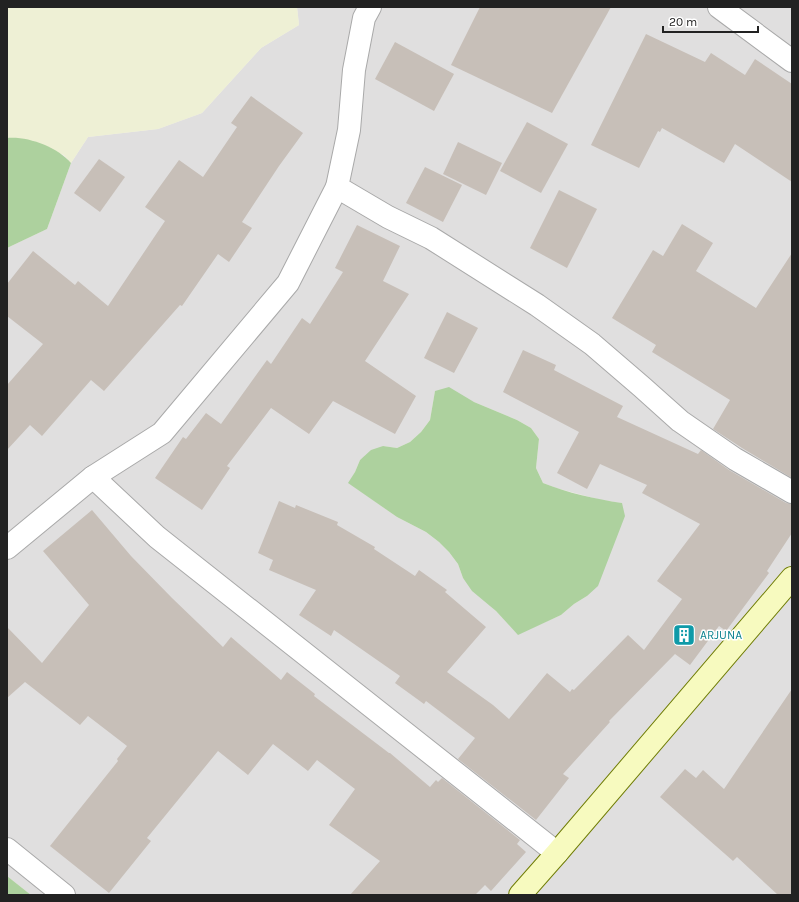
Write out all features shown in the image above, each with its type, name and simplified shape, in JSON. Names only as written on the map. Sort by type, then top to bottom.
[{"type":"main road","points":[[520,895],[792,578]]},
{"type":"street","points":[[7,548],[93,477],[162,432],[288,283],[337,187],[349,130],[354,70],[364,18],[370,7]]},
{"type":"street","points":[[719,7],[792,60]]},
{"type":"street","points":[[337,187],[388,217],[431,238],[537,305],[592,344],[642,386],[680,421],[735,459],[792,492]]},
{"type":"street","points":[[93,477],[157,537],[557,853]]},
{"type":"street","points":[[7,848],[64,895]]},
{"type":"shaded area","points":[[297,7],[792,7],[792,895],[31,895],[7,876],[7,248],[47,229],[71,163],[88,137],[158,129],[202,113],[261,48],[299,25]],"holes":[[[435,391],[474,402],[517,420],[531,428],[539,439],[536,468],[543,483],[601,500],[622,503],[587,596],[574,604],[561,615],[518,634],[463,578],[458,564],[439,542],[426,532],[397,517],[349,483],[360,460],[383,446],[397,448],[410,442],[421,432],[430,420]]]},
{"type":"green space","points":[[7,7],[297,7],[299,25],[261,48],[202,113],[158,129],[88,137],[71,163],[64,155],[13,138],[7,138]]},
{"type":"green space","points":[[7,138],[24,139],[42,144],[58,152],[71,163],[47,229],[7,248]]},
{"type":"green space","points":[[449,387],[474,402],[517,420],[531,428],[539,439],[536,468],[543,483],[562,490],[602,500],[622,503],[625,516],[598,586],[561,615],[518,635],[496,611],[472,591],[463,578],[458,564],[439,542],[426,532],[397,517],[348,483],[360,460],[371,450],[383,446],[397,448],[410,442],[421,432],[430,420],[435,391]]},
{"type":"green space","points":[[7,876],[31,895],[7,895]]},
{"type":"building","points":[[480,7],[611,7],[552,113],[451,65]]},
{"type":"building","points":[[646,34],[705,62],[711,53],[745,75],[755,59],[792,84],[792,182],[735,144],[724,163],[662,128],[660,132],[658,131],[639,168],[591,145]]},
{"type":"building","points":[[395,42],[454,74],[434,111],[375,79]]},
{"type":"building","points":[[251,96],[303,133],[242,222],[252,228],[229,262],[218,254],[182,306],[180,305],[104,391],[91,380],[42,436],[30,425],[7,450],[7,385],[43,344],[7,316],[7,284],[33,251],[75,285],[78,281],[108,306],[165,221],[145,207],[179,160],[203,177],[237,127],[231,123]]},
{"type":"building","points":[[527,122],[568,144],[541,193],[500,171]]},
{"type":"building","points":[[458,142],[502,163],[486,195],[443,174]]},
{"type":"building","points":[[99,159],[125,177],[100,212],[74,193]]},
{"type":"building","points":[[425,167],[462,185],[443,222],[406,203]]},
{"type":"building","points":[[559,190],[597,209],[567,268],[530,248]]},
{"type":"building","points":[[682,224],[713,243],[696,271],[756,308],[792,253],[792,478],[713,429],[730,400],[652,352],[656,345],[612,318],[653,250],[663,256]]},
{"type":"building","points":[[357,225],[400,246],[383,281],[409,294],[365,361],[416,396],[395,434],[333,401],[309,434],[271,408],[227,466],[230,468],[202,510],[155,478],[183,437],[186,439],[206,413],[221,424],[267,360],[271,364],[302,318],[310,324],[343,272],[335,268]]},
{"type":"building","points":[[447,312],[478,328],[454,373],[424,358]]},
{"type":"building","points":[[523,350],[556,365],[554,370],[623,406],[617,417],[698,454],[701,450],[729,470],[786,503],[792,504],[792,533],[767,571],[769,573],[726,631],[719,626],[690,665],[675,654],[609,721],[610,722],[563,774],[569,778],[536,820],[458,759],[475,738],[426,701],[424,704],[395,683],[400,676],[334,630],[331,636],[299,615],[316,590],[269,570],[273,560],[258,553],[279,501],[295,508],[296,505],[338,522],[337,525],[375,547],[374,549],[415,576],[419,570],[447,590],[445,592],[486,627],[447,672],[493,705],[509,719],[547,673],[570,692],[572,689],[574,690],[628,635],[644,650],[682,599],[657,581],[700,524],[642,493],[647,485],[600,464],[587,489],[557,473],[579,432],[503,392]]},
{"type":"building","points":[[92,510],[131,556],[223,647],[231,637],[281,680],[287,672],[315,694],[314,696],[390,753],[430,787],[436,780],[438,782],[442,778],[520,840],[517,844],[526,852],[491,891],[485,885],[475,895],[350,895],[380,861],[329,825],[355,789],[317,760],[308,771],[273,744],[248,775],[218,751],[147,838],[151,841],[109,893],[50,846],[118,761],[117,759],[127,746],[88,716],[80,725],[25,682],[7,698],[7,627],[42,663],[89,605],[43,551]]},
{"type":"building","points":[[792,689],[792,895],[778,895],[737,857],[733,861],[660,797],[685,769],[696,778],[703,770],[724,789]]},
{"type":"place","name":"ARJUNA","points":[[684,635]]}]
